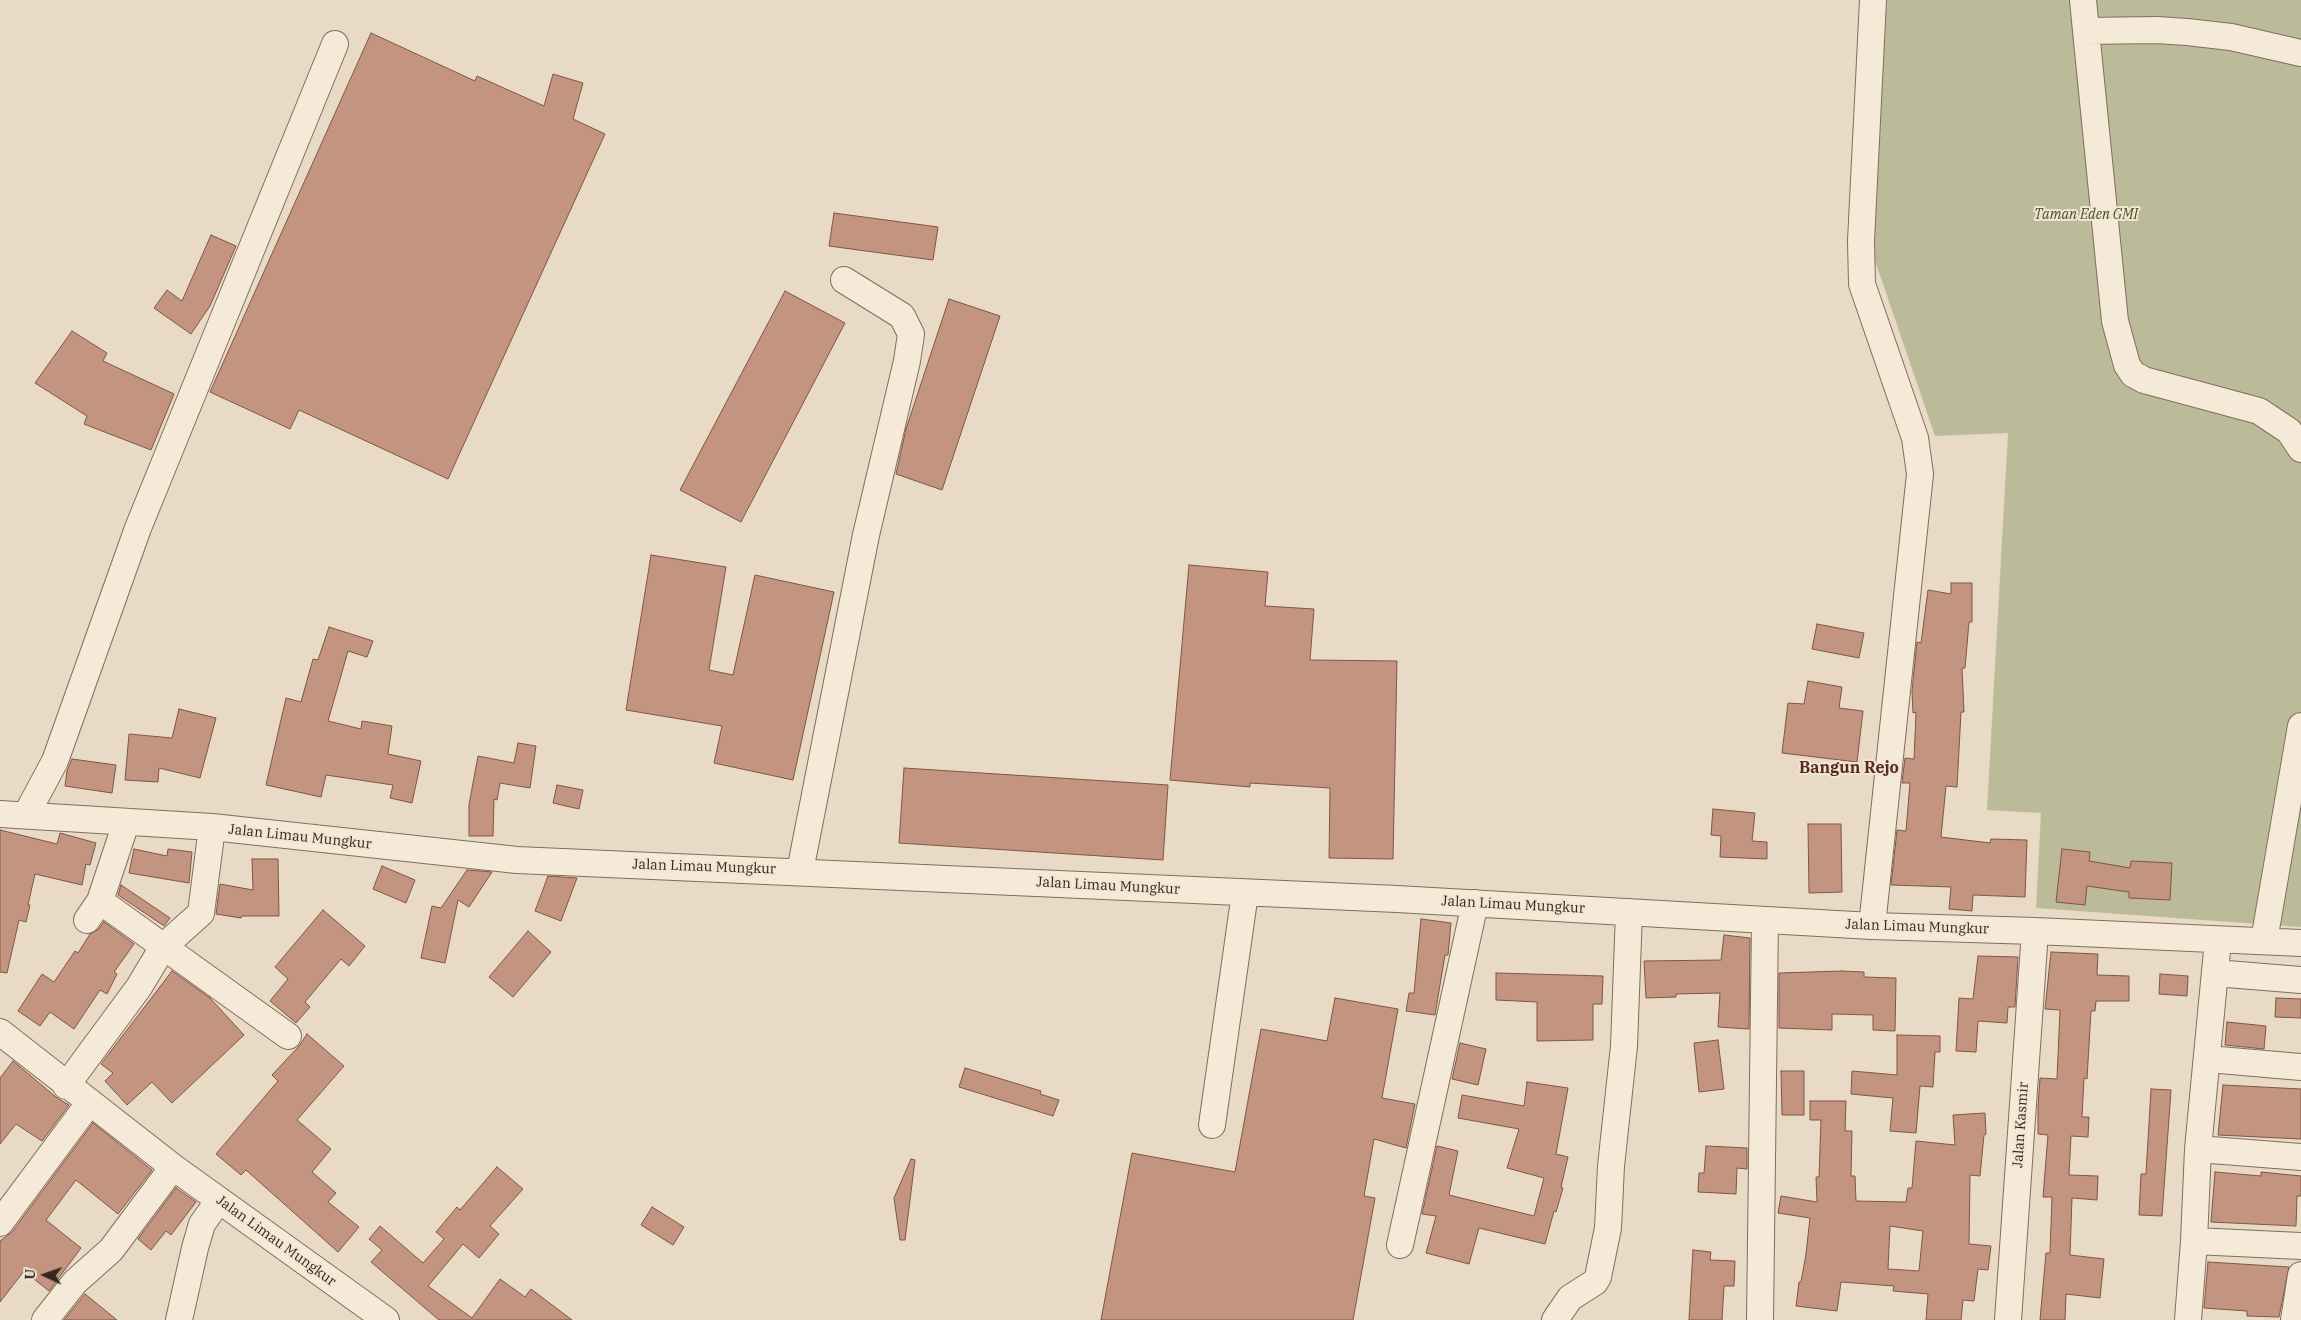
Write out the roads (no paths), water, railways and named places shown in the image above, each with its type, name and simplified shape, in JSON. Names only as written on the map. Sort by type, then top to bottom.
[{"type":"street","points":[[1872,926],[1920,474],[1915,438],[1862,284],[1861,241],[1873,0]]},
{"type":"street","points":[[2083,0],[2115,321],[2128,365],[2133,374],[2144,380],[2239,404],[2259,411],[2289,431],[2301,449]]},
{"type":"street","points":[[2086,31],[2157,30],[2187,32],[2231,37],[2301,53]]},
{"type":"street","points":[[26,815],[55,761],[138,528],[335,44]]},
{"type":"street","points":[[800,871],[866,535],[907,361],[911,334],[902,316],[844,280]]},
{"type":"street","points":[[2257,976],[2261,941],[2301,726]]},
{"type":"street","name":"Jalan Limau Mungkur","points":[[0,814],[212,827],[517,860],[800,871],[1475,903],[1872,926],[2301,943]]},
{"type":"street","points":[[126,823],[93,910],[163,947],[288,1036]]},
{"type":"street","points":[[66,1086],[139,987],[163,947],[201,913],[212,827]]},
{"type":"street","points":[[1212,1124],[1245,893]]},
{"type":"street","points":[[1400,1245],[1475,903]]},
{"type":"street","points":[[1555,1320],[1570,1298],[1595,1282],[1598,1277],[1608,1228],[1611,1166],[1624,1046],[1628,912]]},
{"type":"street","points":[[1760,1320],[1765,920]]},
{"type":"street","name":"Jalan Kasmir","points":[[2008,1320],[2035,931]]},
{"type":"street","points":[[2188,1320],[2198,1148],[2218,940]]},
{"type":"street","points":[[2215,972],[2301,980]]},
{"type":"street","name":"Jalan Limau Mungkur","points":[[0,1032],[66,1086],[90,1102],[174,1167],[386,1320]]},
{"type":"street","points":[[2208,1059],[2301,1066]]},
{"type":"street","points":[[0,1223],[90,1102]]},
{"type":"street","points":[[2198,1148],[2301,1157]]},
{"type":"street","points":[[45,1320],[75,1282],[111,1250],[174,1167]]},
{"type":"street","points":[[179,1320],[202,1224],[219,1200]]},
{"type":"street","points":[[2194,1241],[2301,1246]]},
{"type":"street","points":[[2294,1320],[2301,1275]]},
{"type":"district","name":"Bangun Rejo","points":[[1849,768]]},
{"type":"park label","name":"Taman Eden GMI","points":[[2086,215]]}]
